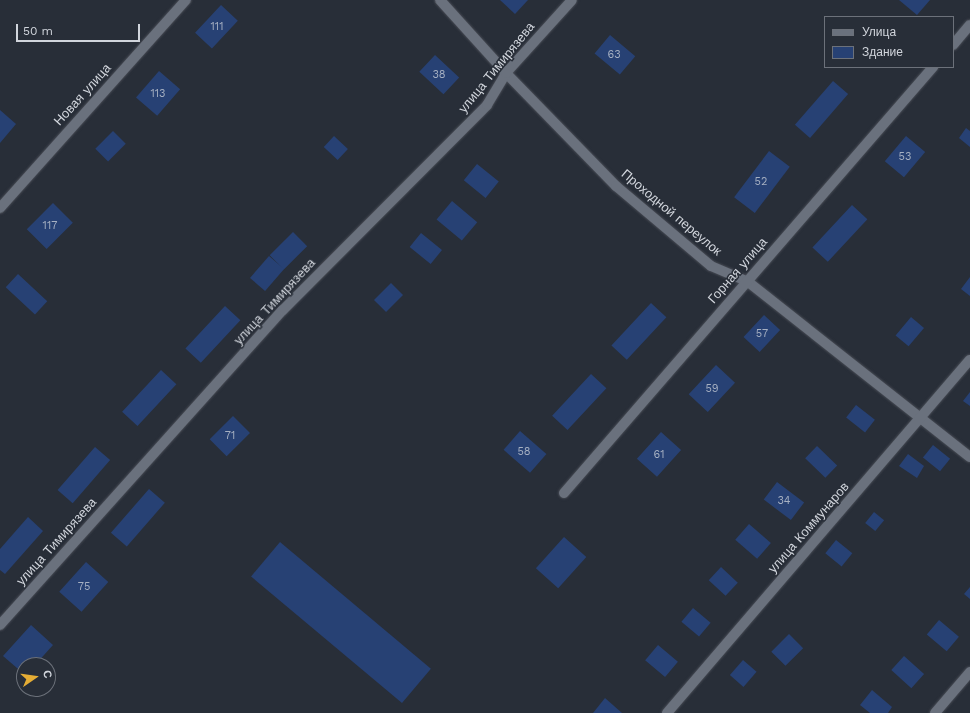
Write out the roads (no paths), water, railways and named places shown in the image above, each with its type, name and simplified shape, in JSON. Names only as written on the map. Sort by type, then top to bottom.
[{"type":"street","name":"Новая улица","points":[[0,208],[186,0]]},
{"type":"street","name":"Проходной переулок","points":[[440,0],[506,73],[616,186],[711,266],[747,281],[922,417],[970,457]]},
{"type":"street","name":"улица Тимирязева","points":[[0,625],[283,310],[487,105],[506,73],[572,0]]},
{"type":"street","points":[[954,44],[970,25]]},
{"type":"street","name":"Горная улица","points":[[564,493],[932,68]]},
{"type":"street","name":"улица Коммунаров","points":[[667,713],[970,360]]},
{"type":"street","points":[[935,713],[970,672]]}]
